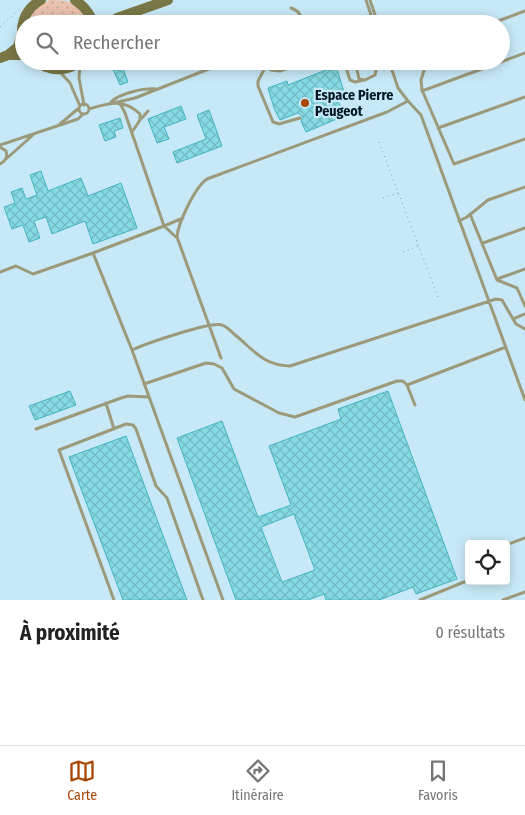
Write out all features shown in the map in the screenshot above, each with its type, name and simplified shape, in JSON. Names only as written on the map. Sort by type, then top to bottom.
[{"type":"main road","points":[[26,15],[41,0]]},
{"type":"main road","points":[[75,0],[84,7],[89,15]]},
{"type":"main road","points":[[128,15],[168,0]]},
{"type":"main road","points":[[4,56],[15,49]]},
{"type":"lane","points":[[366,0],[372,15]]},
{"type":"lane","points":[[370,0],[374,15]]},
{"type":"lane","points":[[291,8],[298,10],[300,15]]},
{"type":"lane","points":[[510,17],[525,11]]},
{"type":"lane","points":[[510,59],[525,53]]},
{"type":"lane","points":[[58,70],[70,83],[80,113],[83,114]]},
{"type":"lane","points":[[80,70],[79,78],[84,104],[89,109]]},
{"type":"lane","points":[[6,159],[6,151],[0,146],[78,118],[88,113],[89,109],[135,98],[206,70]]},
{"type":"lane","points":[[264,70],[258,81],[258,86],[273,122],[279,124],[300,118]]},
{"type":"lane","points":[[348,70],[350,80],[355,82],[376,75],[376,70]]},
{"type":"lane","points":[[357,70],[359,78],[364,80]]},
{"type":"lane","points":[[392,70],[398,88],[421,115],[525,400]]},
{"type":"lane","points":[[425,70],[421,80],[422,91],[454,164],[525,139]]},
{"type":"lane","points":[[422,91],[479,70]]},
{"type":"lane","points":[[350,76],[355,80],[358,75]]},
{"type":"lane","points":[[113,103],[114,98],[142,89],[157,89]]},
{"type":"lane","points":[[438,128],[525,97]]},
{"type":"lane","points":[[177,238],[179,228],[196,189],[206,179],[387,112],[408,100]]},
{"type":"lane","points":[[113,103],[124,103],[137,111],[140,114],[140,120]]},
{"type":"lane","points":[[113,103],[121,105],[164,226],[177,238],[221,358]]},
{"type":"lane","points":[[60,124],[84,104]]},
{"type":"lane","points":[[132,133],[148,111],[137,111]]},
{"type":"lane","points":[[0,163],[35,133]]},
{"type":"lane","points":[[459,221],[488,200],[525,187]]},
{"type":"lane","points":[[470,214],[496,280],[517,288],[525,306]]},
{"type":"lane","points":[[0,272],[16,266],[33,274],[183,218]]},
{"type":"lane","points":[[482,243],[525,228]]},
{"type":"lane","points":[[93,253],[132,350],[224,600]]},
{"type":"lane","points":[[496,280],[525,269]]},
{"type":"lane","points":[[132,350],[168,337],[217,324],[222,325],[239,338],[259,357],[274,364],[290,366],[496,299],[502,300],[519,326],[525,329]]},
{"type":"lane","points":[[514,319],[525,314]]},
{"type":"lane","points":[[407,385],[506,347]]},
{"type":"lane","points":[[144,384],[206,363],[222,368],[234,389],[279,413],[295,417],[398,380],[404,381],[407,385],[415,405]]},
{"type":"lane","points":[[36,429],[128,396],[149,397]]},
{"type":"lane","points":[[106,404],[114,429]]},
{"type":"lane","points":[[114,600],[59,450],[126,424],[133,425],[136,429],[156,486],[167,498],[203,600]]},
{"type":"lane","points":[[510,544],[525,538]]},
{"type":"lane","points":[[420,600],[465,582]]},
{"type":"lane","points":[[502,600],[525,592]]},
{"type":"path","points":[[0,27],[22,6]]},
{"type":"path","points":[[379,142],[438,297]]},
{"type":"path","points":[[383,198],[398,193]]},
{"type":"path","points":[[402,252],[419,246]]},
{"type":"shaded area","points":[[50,0],[70,2],[79,7],[85,15],[31,15],[42,4]]},
{"type":"building","points":[[113,70],[124,70],[128,82],[120,85]]},
{"type":"building","name":"Espace Pierre Peugeot","points":[[326,70],[337,70],[345,95],[337,98],[344,116],[306,132],[301,121],[303,117],[298,113],[280,120],[268,88],[287,81],[288,85]]},
{"type":"building","points":[[181,106],[186,119],[164,127],[169,139],[157,143],[148,119]]},
{"type":"building","points":[[209,110],[222,146],[177,163],[173,152],[206,139],[197,115]]},
{"type":"building","points":[[120,118],[123,128],[114,131],[116,137],[105,141],[99,125]]},
{"type":"building","points":[[41,171],[48,191],[81,178],[88,196],[121,183],[137,228],[93,244],[85,221],[52,234],[46,217],[34,221],[40,238],[29,242],[23,225],[12,229],[4,207],[15,203],[11,192],[22,188],[26,199],[37,195],[30,175]]},
{"type":"building","points":[[70,391],[76,405],[35,420],[29,406]]},
{"type":"building","points":[[388,391],[457,579],[416,594],[413,587],[379,600],[326,600],[324,594],[308,600],[236,600],[177,438],[222,421],[258,517],[291,505],[269,446],[341,419],[338,409]],"holes":[[[294,514],[315,570],[282,582],[261,527]]]},
{"type":"building","points":[[126,436],[187,600],[123,600],[69,457]]},
{"type":"place","name":"Espace Pierre Peugeot","points":[[305,103]]}]
